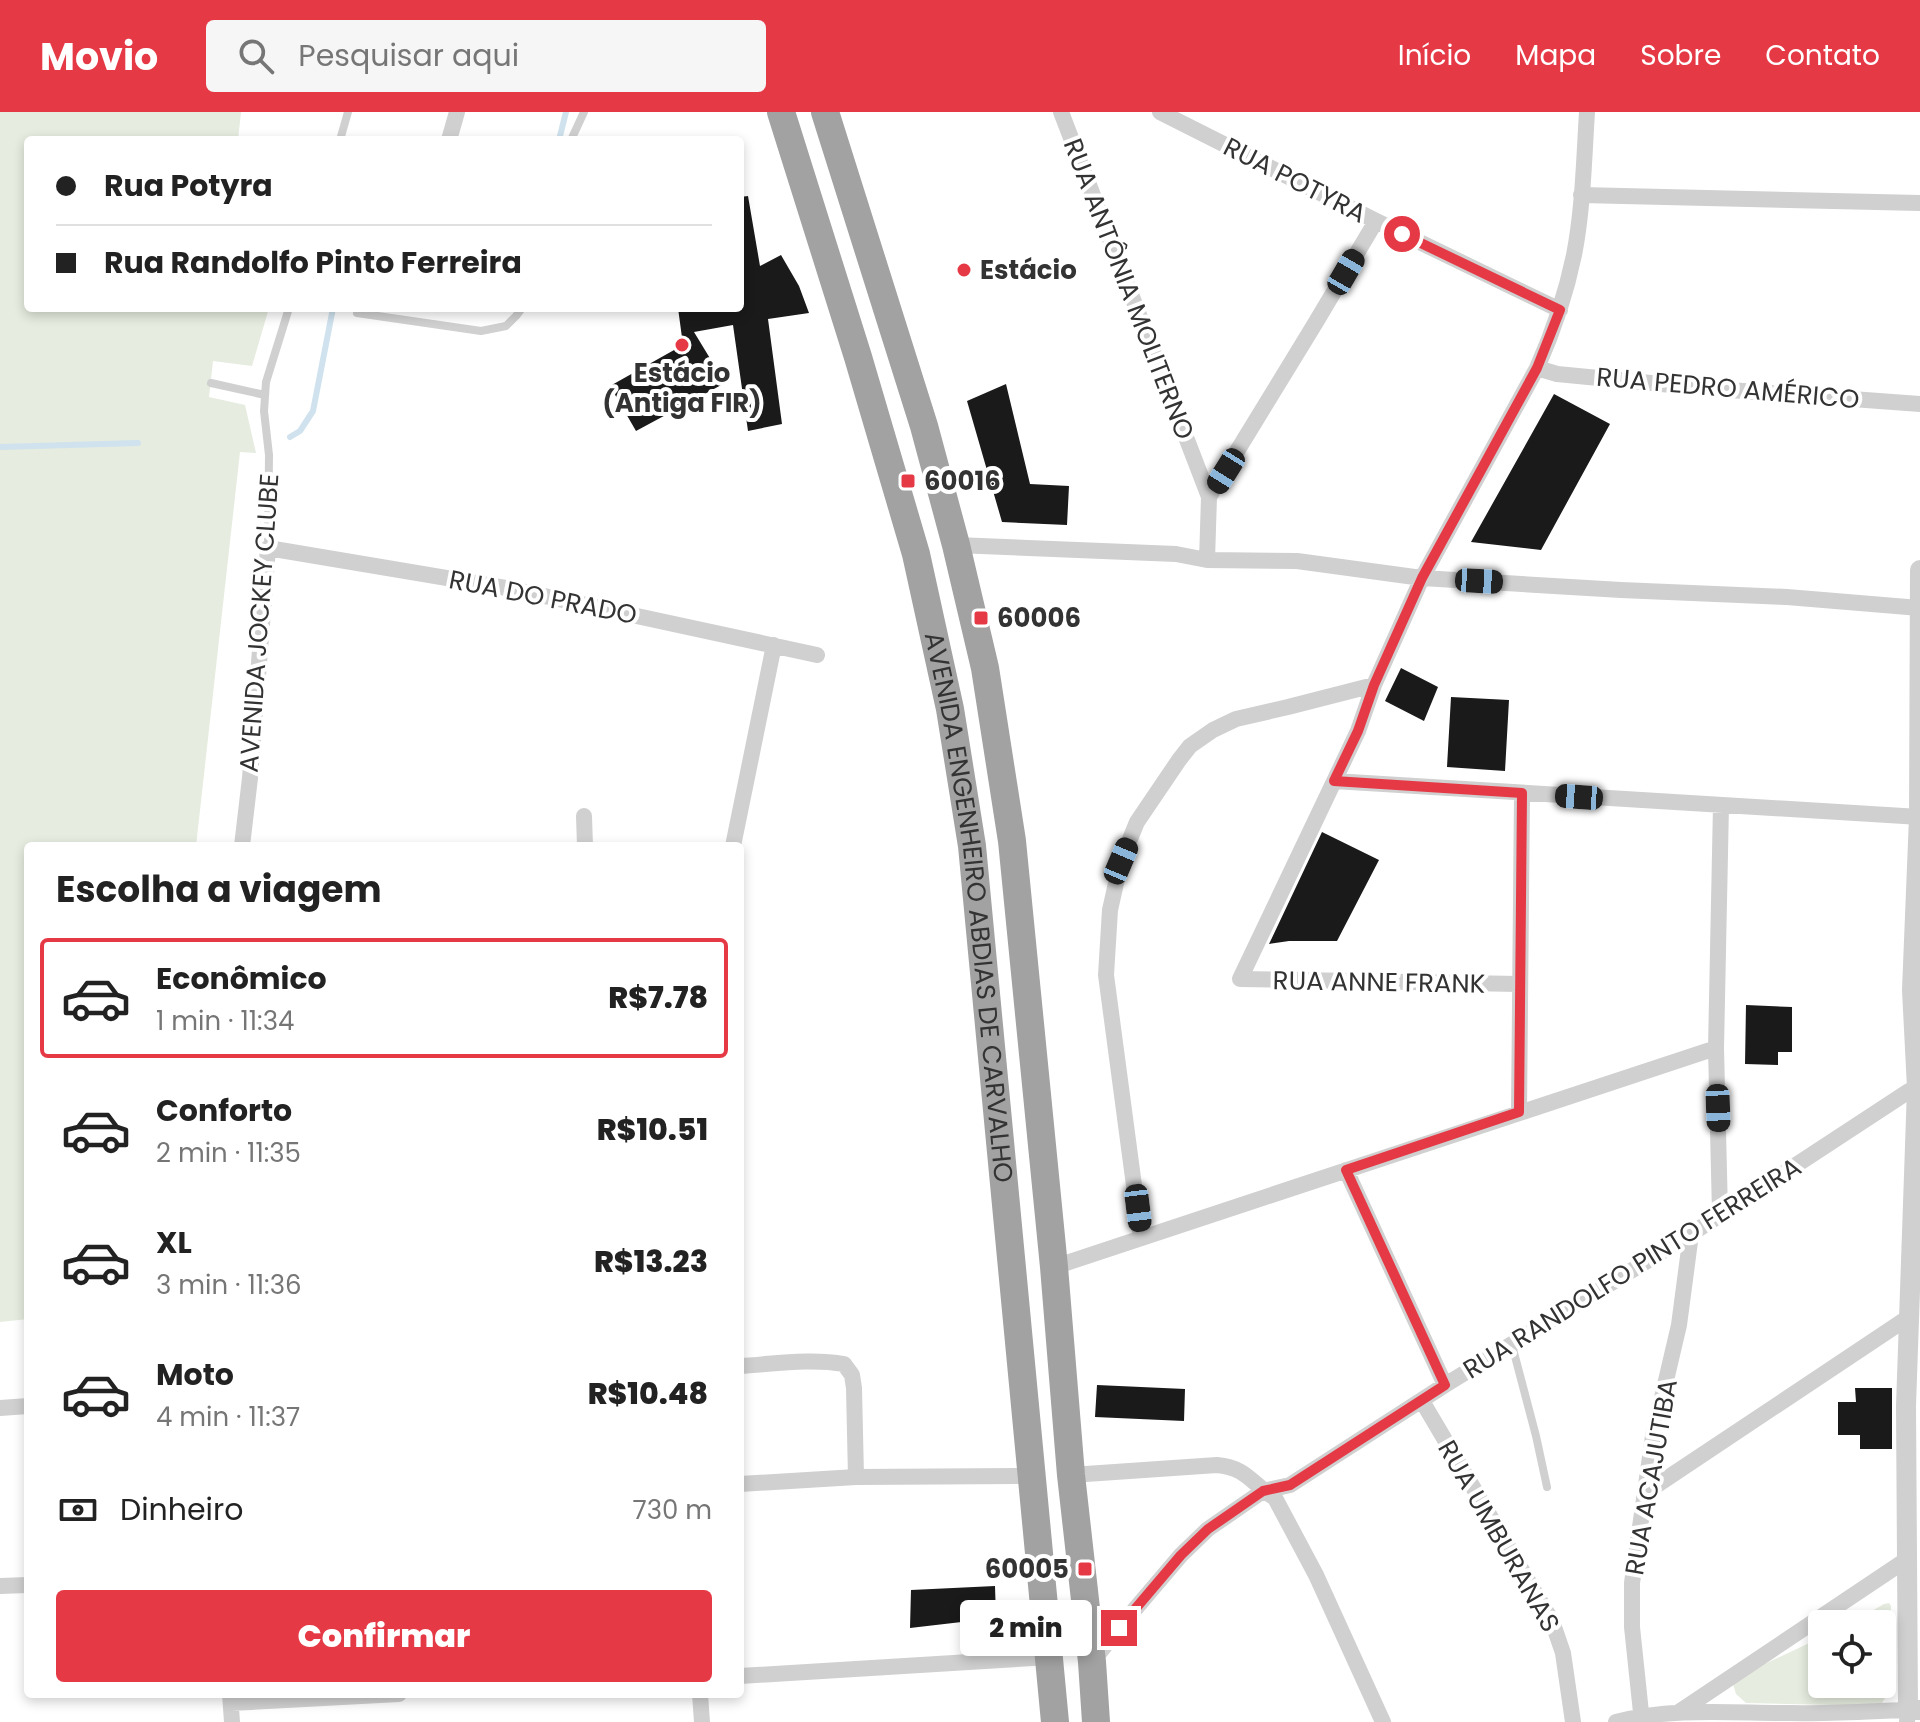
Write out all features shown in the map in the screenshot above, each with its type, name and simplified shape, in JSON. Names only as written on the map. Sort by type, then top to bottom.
[{"type":"highway","name":"AVENIDA ENGENHEIRO ABDIAS DE CARVALHO","points":[[781,112],[916,554],[950,709],[972,846],[1055,1722]]},
{"type":"highway","name":"AVENIDA ENGENHEIRO ABDIAS DE CARVALHO","points":[[825,112],[924,426],[985,668],[1012,841],[1096,1722]]},
{"type":"street","points":[[450,136],[457,112]]},
{"type":"street","name":"RUA ANTÔNIA MOLITERNO","points":[[1061,112],[1209,497],[1207,560]]},
{"type":"street","name":"RUA POTYRA","points":[[1160,112],[1560,310]]},
{"type":"street","points":[[1587,112],[1574,255],[1560,310],[1537,368],[1422,578],[1334,781],[1919,817]]},
{"type":"street","points":[[1581,195],[1920,203]]},
{"type":"street","points":[[1209,497],[1376,221]]},
{"type":"street","name":"RUA PEDRO AMÉRICO","points":[[1537,368],[1557,374],[1703,388],[1920,404]]},
{"type":"street","points":[[956,545],[1176,554],[1207,560],[1297,561],[1422,578],[1787,597],[1920,608]]},
{"type":"street","name":"RUA DO PRADO","points":[[268,548],[512,589],[817,655]]},
{"type":"street","name":"AVENIDA JOCKEY CLUBE","points":[[242,842],[268,548]]},
{"type":"street","points":[[1616,1722],[1679,1712],[1912,1714],[1906,1560],[1913,1396],[1909,1317],[1918,1092],[1912,990],[1919,817],[1920,570]]},
{"type":"street","points":[[734,842],[774,645]]},
{"type":"street","points":[[1141,1238],[1106,975],[1110,910],[1126,848],[1137,822],[1179,760],[1190,746],[1213,730],[1236,719],[1374,685]]},
{"type":"street","name":"RUA ANNE FRANK","points":[[1334,781],[1240,979],[1519,984]]},
{"type":"street","points":[[1519,1112],[1522,793]]},
{"type":"street","points":[[1720,1213],[1716,1048],[1721,805]]},
{"type":"street","points":[[584,816],[585,842]]},
{"type":"street","points":[[1054,1267],[1716,1048]]},
{"type":"street","name":"RUA RANDOLFO PINTO FERREIRA","points":[[1092,1662],[1181,1555],[1208,1529],[1263,1491],[1290,1485],[1445,1385],[1691,1234],[1886,1106],[1918,1092]]},
{"type":"street","points":[[1346,1170],[1445,1385]]},
{"type":"street","name":"RUA ACAJUTIBA","points":[[1642,1719],[1631,1598],[1653,1436],[1679,1325],[1691,1234]]},
{"type":"street","points":[[1645,1493],[1909,1317]]},
{"type":"street","points":[[744,1366],[809,1362],[844,1364],[852,1375],[854,1388],[856,1477]]},
{"type":"street","name":"RUA UMBURANAS","points":[[1422,1401],[1552,1621],[1563,1653],[1573,1722]]},
{"type":"street","points":[[0,1408],[24,1406]]},
{"type":"street","points":[[1071,1475],[1217,1465],[1244,1472],[1275,1498],[1283,1511],[1316,1575],[1383,1722]]},
{"type":"street","points":[[744,1484],[856,1477],[1033,1476]]},
{"type":"street","points":[[1679,1712],[1906,1560]]},
{"type":"street","points":[[0,1586],[24,1585]]},
{"type":"street","points":[[744,1676],[1049,1657]]},
{"type":"street","points":[[231,1698],[232,1722]]},
{"type":"street","points":[[700,1698],[702,1722]]},
{"type":"lane","points":[[341,136],[348,112]]},
{"type":"lane","points":[[573,136],[584,112]]},
{"type":"lane","name":"AVENIDA JOCKEY CLUBE","points":[[268,548],[266,382],[288,312]]},
{"type":"lane","points":[[357,313],[481,331],[506,326],[519,312]]},
{"type":"lane","points":[[211,383],[265,395]]},
{"type":"lane","points":[[1512,1345],[1547,1487]]},
{"type":"shaded area","points":[[0,112],[241,112],[238,136],[24,136],[24,312],[268,312],[252,366],[213,361],[209,397],[245,405],[256,453],[240,452],[196,842],[24,842],[24,1319],[0,1322]]},
{"type":"shaded area","points":[[1889,1603],[1891,1610],[1874,1610]]},
{"type":"shaded area","points":[[1808,1644],[1808,1698],[1885,1698],[1882,1703],[1873,1706],[1746,1703],[1736,1694],[1733,1684],[1737,1677]]},
{"type":"building","points":[[744,196],[748,196],[760,266],[781,255],[799,286],[809,313],[768,319],[782,424],[748,431],[733,325],[694,332],[725,383],[636,431],[610,386],[683,345],[679,312],[744,312]]},
{"type":"building","points":[[1006,384],[1030,484],[1069,486],[1067,525],[1002,522],[967,401]]},
{"type":"building","points":[[1554,394],[1610,424],[1541,550],[1471,542]]},
{"type":"building","points":[[1401,668],[1438,687],[1424,721],[1385,701]]},
{"type":"building","points":[[1451,697],[1509,700],[1505,771],[1447,767]]},
{"type":"building","points":[[1322,832],[1379,860],[1337,941],[1269,944]]},
{"type":"building","points":[[1746,1005],[1792,1007],[1792,1052],[1778,1052],[1778,1065],[1745,1064]]},
{"type":"building","points":[[1097,1385],[1185,1389],[1184,1421],[1095,1417]]},
{"type":"building","points":[[1855,1388],[1892,1388],[1892,1449],[1860,1449],[1860,1435],[1838,1435],[1838,1402],[1856,1402]]},
{"type":"building","points":[[995,1586],[996,1618],[910,1628],[911,1590]]},
{"type":"waterway","points":[[560,136],[566,112]]},
{"type":"waterway","points":[[290,437],[300,431],[313,411],[332,312]]},
{"type":"waterway","points":[[0,447],[138,443]]},
{"type":"place","name":"Estácio","points":[[964,270]]},
{"type":"place","name":"Estácio (Antiga FIR)","points":[[682,345]]},
{"type":"place","name":"60016","points":[[908,481]]},
{"type":"place","name":"60006","points":[[981,618]]},
{"type":"place","name":"60005","points":[[1085,1569]]},
{"type":"route","points":[[1119,1628],[1181,1555],[1208,1529],[1263,1491],[1290,1485],[1445,1385],[1346,1170],[1519,1112],[1522,793],[1334,781],[1422,578],[1537,368],[1560,310],[1402,234]]}]
